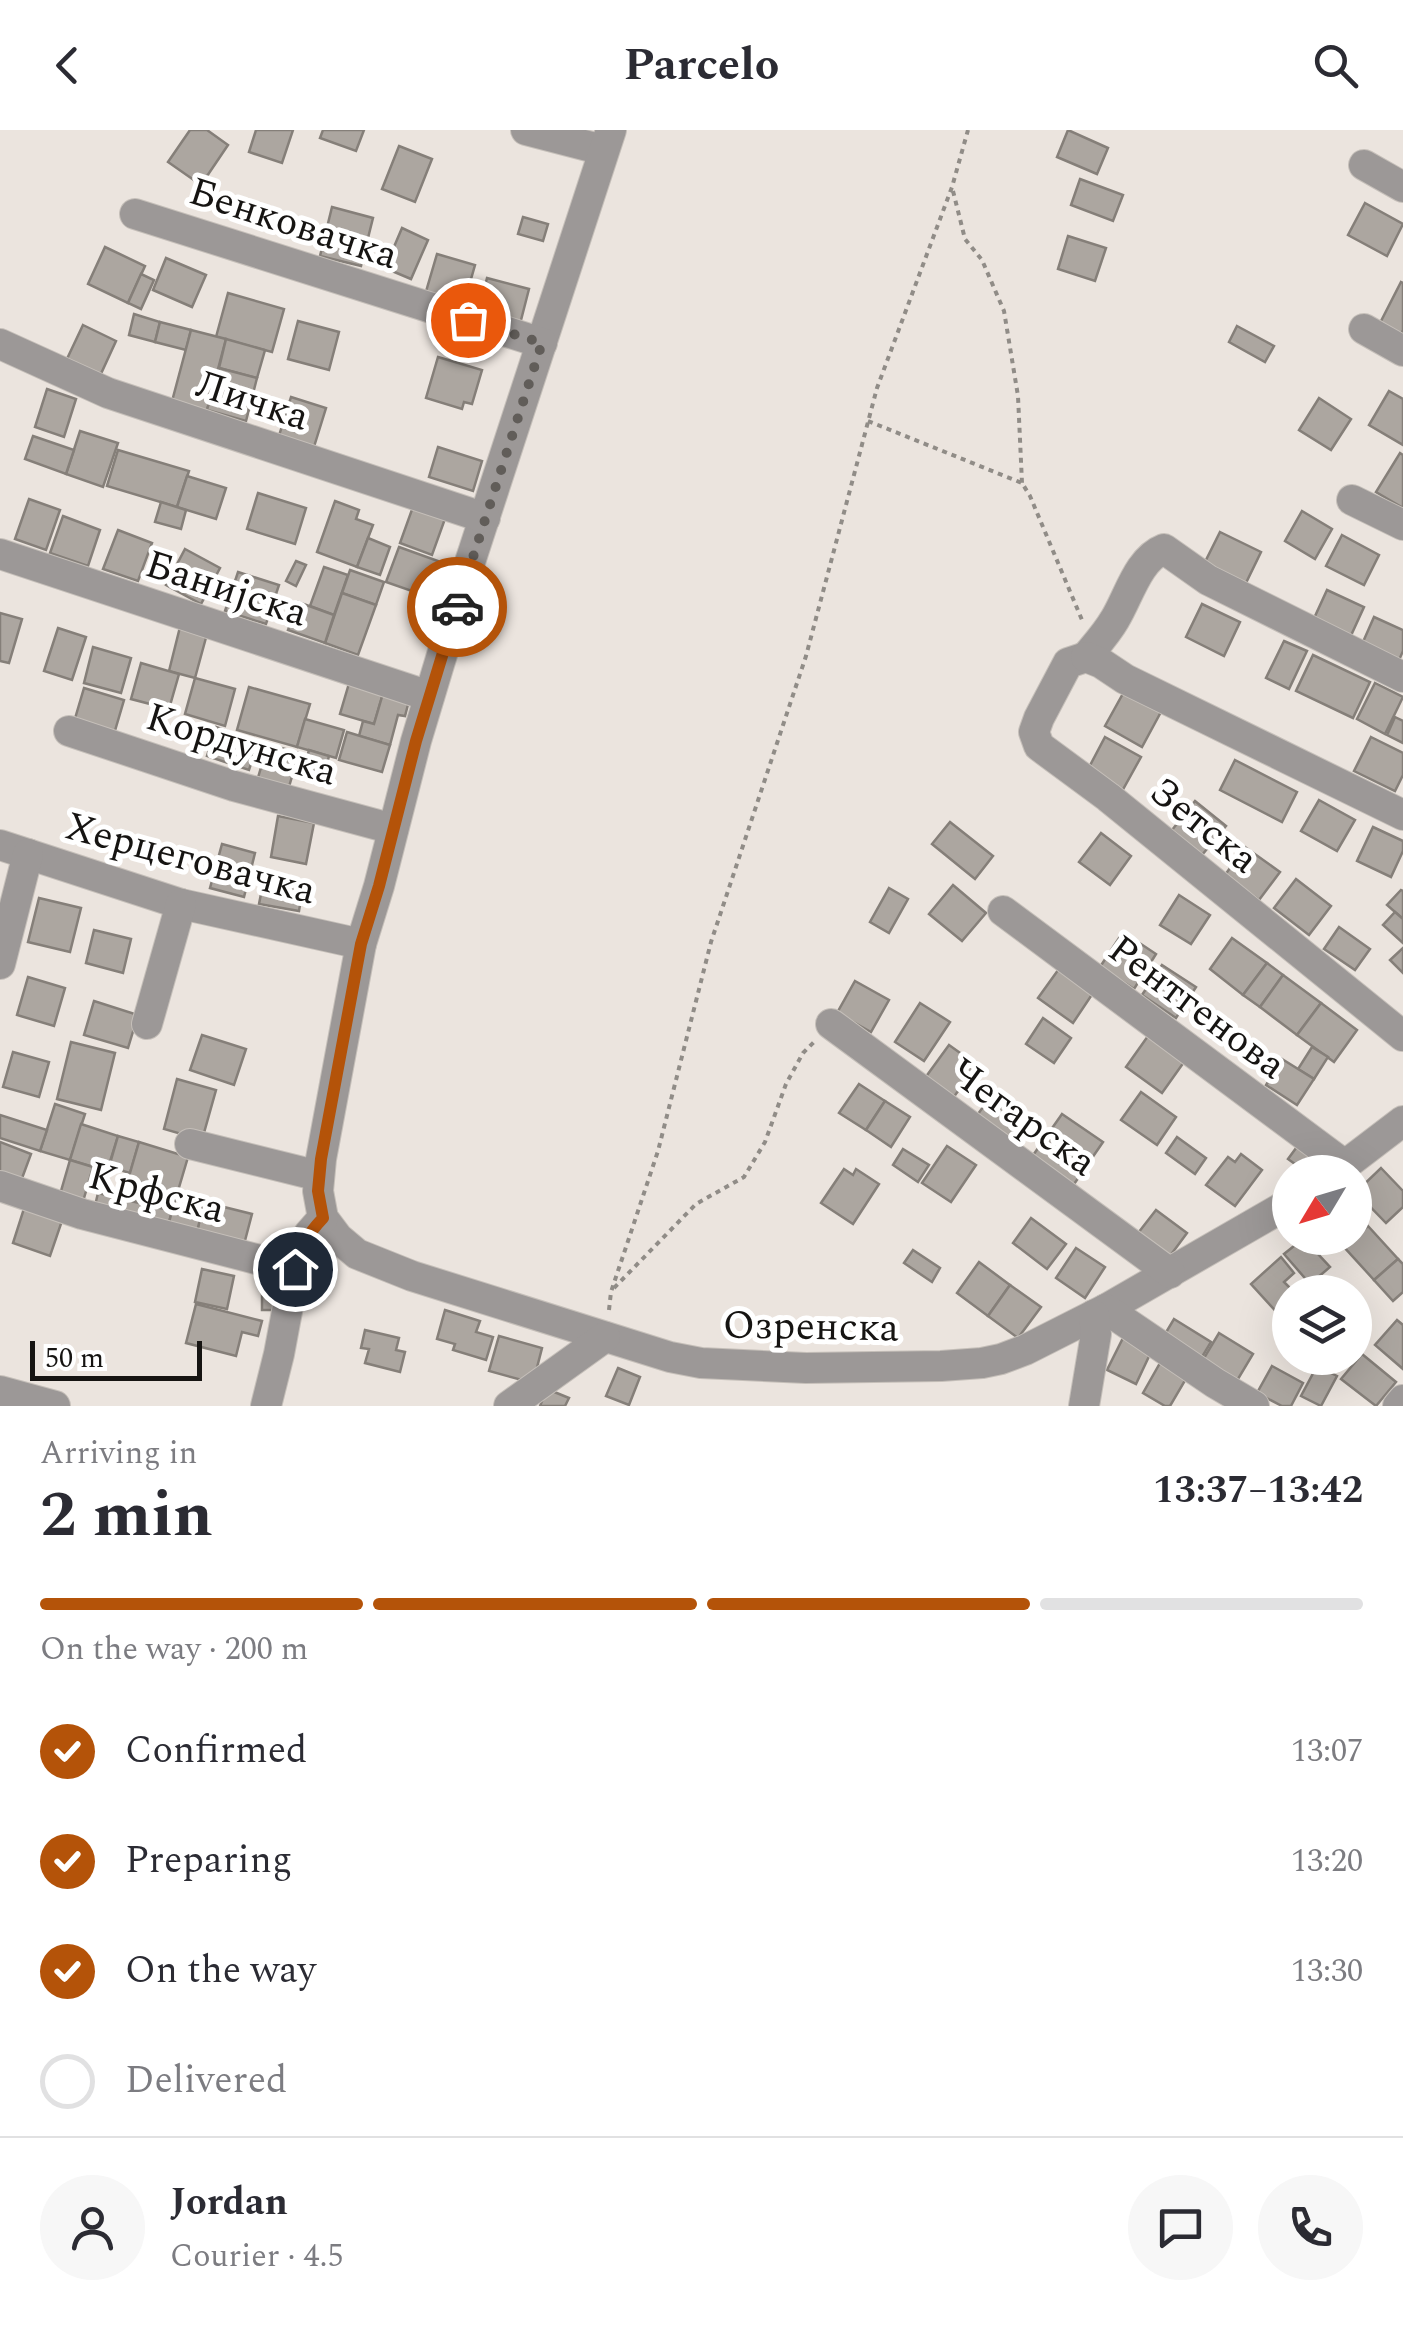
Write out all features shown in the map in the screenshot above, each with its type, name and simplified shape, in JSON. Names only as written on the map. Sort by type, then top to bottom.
[{"type":"street","points":[[266,1406],[298,1253],[323,1218],[319,1176],[361,944],[429,696],[607,140],[526,130]]},
{"type":"street","points":[[1364,165],[1403,187]]},
{"type":"street","name":"Бенковачка","points":[[136,214],[542,343]]},
{"type":"street","points":[[1364,329],[1403,350]]},
{"type":"street","name":"Личка","points":[[0,344],[108,393],[485,518]]},
{"type":"street","points":[[1352,500],[1403,524]]},
{"type":"street","points":[[1403,677],[1208,580],[1164,550],[1152,554],[1144,564],[1116,619],[1090,652],[1125,679],[1403,815]]},
{"type":"street","name":"Банијска","points":[[0,554],[429,696]]},
{"type":"street","name":"Зетска","points":[[1090,652],[1068,664],[1034,732],[1039,746],[1108,797],[1403,1036]]},
{"type":"street","name":"Кордунска","points":[[69,731],[234,786],[393,829]]},
{"type":"street","points":[[0,964],[14,850]]},
{"type":"street","name":"Херцеговачка","points":[[14,850],[181,904],[361,944]]},
{"type":"street","points":[[148,1024],[181,904]]},
{"type":"street","name":"Рентгенова","points":[[1002,911],[1323,1155]]},
{"type":"street","name":"Чегарска","points":[[831,1024],[1170,1272]]},
{"type":"street","points":[[1359,1155],[1403,1121]]},
{"type":"street","points":[[190,1144],[319,1176]]},
{"type":"street","name":"Крфска","points":[[0,1186],[82,1214],[295,1269]]},
{"type":"street","name":"Озренска","points":[[323,1218],[345,1245],[370,1260],[670,1357],[702,1363],[806,1368],[942,1366],[1002,1358],[1100,1312],[1272,1213]]},
{"type":"street","points":[[1084,1406],[1100,1312],[1254,1406]]},
{"type":"street","points":[[508,1406],[605,1336]]},
{"type":"street","points":[[0,1391],[55,1406]]},
{"type":"street","points":[[1398,1406],[1403,1400]]},
{"type":"path","points":[[605,1336],[611,1292],[658,1150],[711,942],[806,656],[877,388],[952,188],[968,130]]},
{"type":"path","points":[[952,188],[966,239],[982,260],[1004,311],[1018,396],[1022,484],[1090,652]]},
{"type":"path","points":[[868,421],[1022,484]]},
{"type":"path","points":[[611,1292],[696,1204],[744,1177],[765,1142],[786,1084],[803,1053],[831,1024]]},
{"type":"building","points":[[190,130],[207,130],[228,145],[201,185],[168,162]]},
{"type":"building","points":[[256,130],[293,130],[282,163],[249,152]]},
{"type":"building","points":[[323,130],[364,130],[356,151],[320,138]]},
{"type":"building","points":[[1068,130],[1108,148],[1097,174],[1057,157]]},
{"type":"building","points":[[399,146],[432,159],[415,202],[382,189]]},
{"type":"building","points":[[1080,179],[1123,195],[1113,221],[1071,205]]},
{"type":"building","points":[[1365,203],[1403,224],[1387,256],[1348,235]]},
{"type":"building","points":[[332,207],[373,218],[361,266],[320,256]]},
{"type":"building","points":[[523,217],[548,224],[543,241],[518,234]]},
{"type":"building","points":[[402,228],[428,240],[411,279],[385,268]]},
{"type":"building","points":[[1068,236],[1106,248],[1095,281],[1058,269]]},
{"type":"building","points":[[105,247],[145,266],[128,303],[88,284]]},
{"type":"building","points":[[437,254],[475,265],[463,307],[425,295]]},
{"type":"building","points":[[166,258],[206,275],[192,307],[153,290]]},
{"type":"building","points":[[141,274],[154,280],[141,309],[128,303]]},
{"type":"building","points":[[487,278],[529,289],[520,324],[478,313]]},
{"type":"building","points":[[1401,282],[1403,330],[1399,338],[1378,327]]},
{"type":"building","points":[[228,293],[284,309],[272,352],[216,337]]},
{"type":"building","points":[[134,314],[160,322],[155,342],[129,335]]},
{"type":"building","points":[[298,321],[339,332],[329,370],[288,359]]},
{"type":"building","points":[[160,322],[191,330],[186,350],[155,342]]},
{"type":"building","points":[[83,325],[116,341],[99,378],[65,363]]},
{"type":"building","points":[[1237,326],[1274,346],[1265,362],[1229,342]]},
{"type":"building","points":[[191,330],[226,339],[206,414],[171,405]]},
{"type":"building","points":[[226,339],[265,350],[257,378],[219,368]]},
{"type":"building","points":[[438,357],[482,370],[472,404],[464,402],[462,409],[426,398]]},
{"type":"building","points":[[219,368],[257,378],[246,421],[207,410]]},
{"type":"building","points":[[47,389],[76,399],[64,437],[35,427]]},
{"type":"building","points":[[1389,391],[1403,399],[1403,445],[1369,425]]},
{"type":"building","points":[[291,397],[326,408],[313,450],[278,439]]},
{"type":"building","points":[[1319,398],[1351,419],[1331,450],[1299,430]]},
{"type":"building","points":[[80,431],[118,443],[103,487],[66,474]]},
{"type":"building","points":[[33,436],[74,450],[66,474],[25,459]]},
{"type":"building","points":[[438,447],[482,461],[473,491],[429,477]]},
{"type":"building","points":[[118,450],[189,471],[177,507],[107,486]]},
{"type":"building","points":[[1400,453],[1403,455],[1403,508],[1376,492]]},
{"type":"building","points":[[187,476],[226,488],[216,519],[177,507]]},
{"type":"building","points":[[258,493],[306,508],[295,544],[247,529]]},
{"type":"building","points":[[29,499],[60,510],[46,550],[15,539]]},
{"type":"building","points":[[335,501],[359,510],[356,519],[373,525],[357,567],[317,552]]},
{"type":"building","points":[[161,502],[186,510],[181,529],[155,522]]},
{"type":"building","points":[[414,504],[446,516],[432,555],[400,543]]},
{"type":"building","points":[[1302,511],[1332,529],[1315,559],[1285,541]]},
{"type":"building","points":[[63,516],[100,530],[88,566],[50,553]]},
{"type":"building","points":[[118,530],[152,543],[138,581],[103,569]]},
{"type":"building","points":[[1220,532],[1261,552],[1244,587],[1203,566]]},
{"type":"building","points":[[1342,535],[1379,555],[1364,585],[1326,566]]},
{"type":"building","points":[[368,538],[390,547],[380,575],[357,567]]},
{"type":"building","points":[[399,547],[438,561],[426,596],[386,582]]},
{"type":"building","points":[[185,549],[220,568],[201,604],[166,585]]},
{"type":"building","points":[[296,561],[306,565],[296,586],[286,581]]},
{"type":"building","points":[[324,567],[348,575],[334,615],[310,606]]},
{"type":"building","points":[[350,570],[384,582],[376,605],[342,593]]},
{"type":"building","points":[[238,572],[279,585],[266,624],[225,611]]},
{"type":"building","points":[[1327,590],[1364,607],[1348,642],[1311,625]]},
{"type":"building","points":[[342,593],[376,605],[358,655],[325,643]]},
{"type":"building","points":[[298,602],[334,615],[325,643],[288,630]]},
{"type":"building","points":[[1202,604],[1240,622],[1224,656],[1186,637]]},
{"type":"building","points":[[0,613],[22,619],[9,663],[0,661]]},
{"type":"building","points":[[1374,617],[1403,630],[1403,651],[1396,667],[1359,651]]},
{"type":"building","points":[[180,627],[207,634],[195,678],[169,671]]},
{"type":"building","points":[[58,628],[86,637],[72,680],[44,671]]},
{"type":"building","points":[[1284,641],[1307,651],[1289,689],[1266,678]]},
{"type":"building","points":[[93,647],[131,658],[121,693],[84,683]]},
{"type":"building","points":[[1313,655],[1370,682],[1353,718],[1296,691]]},
{"type":"building","points":[[141,663],[179,674],[169,709],[131,699]]},
{"type":"building","points":[[195,678],[235,689],[225,726],[185,714]]},
{"type":"building","points":[[350,680],[384,690],[374,724],[340,714]]},
{"type":"building","points":[[1375,683],[1403,697],[1385,734],[1357,719]]},
{"type":"building","points":[[249,687],[310,704],[297,747],[237,730]]},
{"type":"building","points":[[84,688],[124,700],[114,734],[74,722]]},
{"type":"building","points":[[384,690],[410,697],[405,716],[398,715],[390,745],[359,736],[363,721],[374,724]]},
{"type":"building","points":[[1125,690],[1162,710],[1142,747],[1105,726]]},
{"type":"building","points":[[1395,717],[1403,721],[1403,743],[1387,735]]},
{"type":"building","points":[[305,719],[344,730],[336,758],[297,747]]},
{"type":"building","points":[[216,727],[258,742],[249,770],[207,756]]},
{"type":"building","points":[[347,732],[390,745],[382,772],[339,760]]},
{"type":"building","points":[[1105,737],[1141,757],[1121,793],[1086,773]]},
{"type":"building","points":[[1371,737],[1403,753],[1403,775],[1395,791],[1354,771]]},
{"type":"building","points":[[268,744],[299,753],[288,790],[257,781]]},
{"type":"building","points":[[309,750],[329,756],[322,781],[302,775]]},
{"type":"building","points":[[1235,760],[1297,792],[1282,822],[1220,790]]},
{"type":"building","points":[[1319,800],[1355,820],[1337,851],[1301,831]]},
{"type":"building","points":[[1195,801],[1226,826],[1202,855],[1172,830]]},
{"type":"building","points":[[278,816],[314,823],[306,864],[271,857]]},
{"type":"building","points":[[950,822],[993,856],[975,879],[932,844]]},
{"type":"building","points":[[1373,827],[1403,841],[1403,851],[1391,877],[1357,861]]},
{"type":"building","points":[[1101,833],[1131,856],[1110,885],[1079,862]]},
{"type":"building","points":[[222,844],[255,853],[244,897],[210,888]]},
{"type":"building","points":[[1245,847],[1280,872],[1259,900],[1225,875]]},
{"type":"building","points":[[265,874],[304,881],[299,911],[259,904]]},
{"type":"building","points":[[1296,879],[1331,906],[1309,935],[1274,908]]},
{"type":"building","points":[[953,885],[986,913],[962,941],[929,914]]},
{"type":"building","points":[[889,888],[908,899],[889,933],[870,922]]},
{"type":"building","points":[[1403,891],[1403,919],[1387,905]]},
{"type":"building","points":[[1179,895],[1210,915],[1191,944],[1160,925]]},
{"type":"building","points":[[39,898],[81,908],[70,952],[28,942]]},
{"type":"building","points":[[1395,912],[1403,919],[1403,943],[1383,925]]},
{"type":"building","points":[[1339,927],[1370,949],[1355,970],[1324,949]]},
{"type":"building","points":[[94,930],[131,939],[123,973],[86,963]]},
{"type":"building","points":[[1123,932],[1156,954],[1134,989],[1100,967]]},
{"type":"building","points":[[1232,938],[1267,963],[1243,995],[1210,969]]},
{"type":"building","points":[[1403,948],[1403,973],[1390,960]]},
{"type":"building","points":[[1267,963],[1283,975],[1260,1007],[1243,995]]},
{"type":"building","points":[[1162,965],[1196,987],[1176,1018],[1142,995]]},
{"type":"building","points":[[1061,966],[1095,990],[1073,1023],[1038,998]]},
{"type":"building","points":[[1283,975],[1321,1003],[1297,1035],[1260,1007]]},
{"type":"building","points":[[28,977],[65,988],[54,1026],[17,1015]]},
{"type":"building","points":[[855,981],[889,1000],[871,1032],[837,1013]]},
{"type":"building","points":[[94,1001],[138,1015],[128,1048],[84,1035]]},
{"type":"building","points":[[920,1003],[950,1022],[924,1061],[895,1042]]},
{"type":"building","points":[[1321,1003],[1357,1030],[1334,1062],[1297,1035]]},
{"type":"building","points":[[1043,1018],[1071,1038],[1054,1063],[1026,1044]]},
{"type":"building","points":[[202,1035],[246,1049],[234,1085],[190,1070]]},
{"type":"building","points":[[1148,1036],[1184,1062],[1162,1093],[1126,1067]]},
{"type":"building","points":[[71,1042],[115,1053],[101,1110],[57,1099]]},
{"type":"building","points":[[949,1045],[977,1065],[953,1098],[925,1078]]},
{"type":"building","points":[[1312,1047],[1328,1057],[1314,1079],[1298,1069]]},
{"type":"building","points":[[13,1052],[49,1062],[39,1097],[3,1087]]},
{"type":"building","points":[[1282,1059],[1314,1079],[1297,1105],[1266,1085]]},
{"type":"building","points":[[177,1079],[216,1090],[202,1140],[164,1129]]},
{"type":"building","points":[[859,1084],[885,1101],[866,1130],[839,1113]]},
{"type":"building","points":[[1141,1092],[1176,1117],[1157,1145],[1121,1120]]},
{"type":"building","points":[[992,1095],[1025,1119],[1007,1142],[975,1118]]},
{"type":"building","points":[[885,1101],[910,1117],[891,1147],[866,1130]]},
{"type":"building","points":[[55,1104],[85,1114],[70,1160],[40,1151]]},
{"type":"building","points":[[1062,1114],[1103,1142],[1070,1190],[1029,1161]]},
{"type":"building","points":[[0,1115],[47,1130],[40,1151],[0,1138]]},
{"type":"building","points":[[81,1124],[118,1136],[107,1171],[70,1160]]},
{"type":"building","points":[[118,1136],[139,1142],[130,1173],[109,1167]]},
{"type":"building","points":[[1177,1137],[1206,1158],[1195,1174],[1166,1153]]},
{"type":"building","points":[[0,1142],[31,1154],[18,1189],[0,1182]]},
{"type":"building","points":[[139,1142],[188,1157],[172,1211],[123,1197]]},
{"type":"building","points":[[1299,1144],[1314,1155],[1291,1155]]},
{"type":"building","points":[[947,1146],[976,1165],[951,1202],[922,1183]]},
{"type":"building","points":[[903,1149],[929,1165],[918,1182],[893,1165]]},
{"type":"building","points":[[1241,1154],[1262,1170],[1235,1206],[1206,1185],[1228,1157],[1235,1162]]},
{"type":"building","points":[[70,1160],[93,1167],[82,1205],[59,1198]]},
{"type":"building","points":[[1381,1168],[1403,1191],[1403,1207],[1386,1223],[1372,1209],[1372,1177]]},
{"type":"building","points":[[844,1169],[853,1175],[856,1169],[879,1184],[853,1224],[821,1203]]},
{"type":"building","points":[[98,1193],[172,1211],[166,1233],[93,1214]]},
{"type":"building","points":[[27,1199],[65,1212],[50,1256],[13,1243]]},
{"type":"building","points":[[204,1202],[252,1214],[242,1252],[195,1240]]},
{"type":"building","points":[[173,1208],[201,1215],[195,1240],[166,1233]]},
{"type":"building","points":[[1156,1210],[1187,1233],[1167,1260],[1135,1237]]},
{"type":"building","points":[[1031,1218],[1066,1244],[1047,1269],[1013,1243]]},
{"type":"building","points":[[1372,1230],[1398,1259],[1374,1280],[1351,1255],[1372,1255]]},
{"type":"building","points":[[1076,1248],[1105,1267],[1085,1298],[1056,1278]]},
{"type":"building","points":[[913,1250],[940,1268],[932,1282],[904,1263]]},
{"type":"building","points":[[1285,1255],[1319,1255],[1330,1267],[1321,1275],[1302,1275]]},
{"type":"building","points":[[1281,1257],[1294,1273],[1272,1275],[1272,1307],[1251,1284]]},
{"type":"building","points":[[1398,1259],[1403,1264],[1403,1292],[1393,1301],[1374,1280]]},
{"type":"building","points":[[979,1262],[1010,1285],[988,1316],[957,1293]]},
{"type":"building","points":[[202,1269],[234,1276],[227,1309],[195,1302]]},
{"type":"building","points":[[262,1285],[278,1286],[278,1310],[262,1310]]},
{"type":"building","points":[[1010,1285],[1041,1307],[1018,1338],[988,1316]]},
{"type":"building","points":[[196,1304],[262,1321],[258,1336],[242,1332],[236,1356],[186,1343]]},
{"type":"building","points":[[445,1310],[480,1321],[476,1332],[493,1337],[486,1360],[453,1350],[455,1344],[437,1339]]},
{"type":"building","points":[[1174,1319],[1211,1342],[1199,1362],[1162,1339]]},
{"type":"building","points":[[1397,1320],[1403,1325],[1403,1369],[1375,1345]]},
{"type":"building","points":[[365,1330],[399,1338],[396,1350],[405,1352],[400,1372],[365,1363],[369,1349],[361,1348]]},
{"type":"building","points":[[1219,1333],[1253,1354],[1235,1384],[1201,1363]]},
{"type":"building","points":[[499,1336],[542,1348],[533,1383],[489,1371]]},
{"type":"building","points":[[1123,1338],[1151,1352],[1136,1384],[1107,1370]]},
{"type":"building","points":[[1164,1356],[1190,1372],[1170,1406],[1143,1393]]},
{"type":"building","points":[[1372,1362],[1396,1382],[1376,1406],[1341,1379],[1344,1375],[1372,1375]]},
{"type":"building","points":[[1272,1366],[1272,1375],[1288,1375],[1303,1383],[1291,1406],[1282,1406],[1257,1393]]},
{"type":"building","points":[[618,1368],[640,1377],[629,1405],[606,1396]]},
{"type":"building","points":[[1312,1375],[1337,1376],[1321,1406],[1301,1396]]},
{"type":"building","points":[[547,1389],[569,1398],[565,1406],[540,1406]]},
{"type":"way so far","points":[[457,607],[542,343],[468,320]]},
{"type":"route","points":[[295,1269],[298,1253],[323,1218],[318,1191],[321,1159],[361,944],[457,607]]}]
